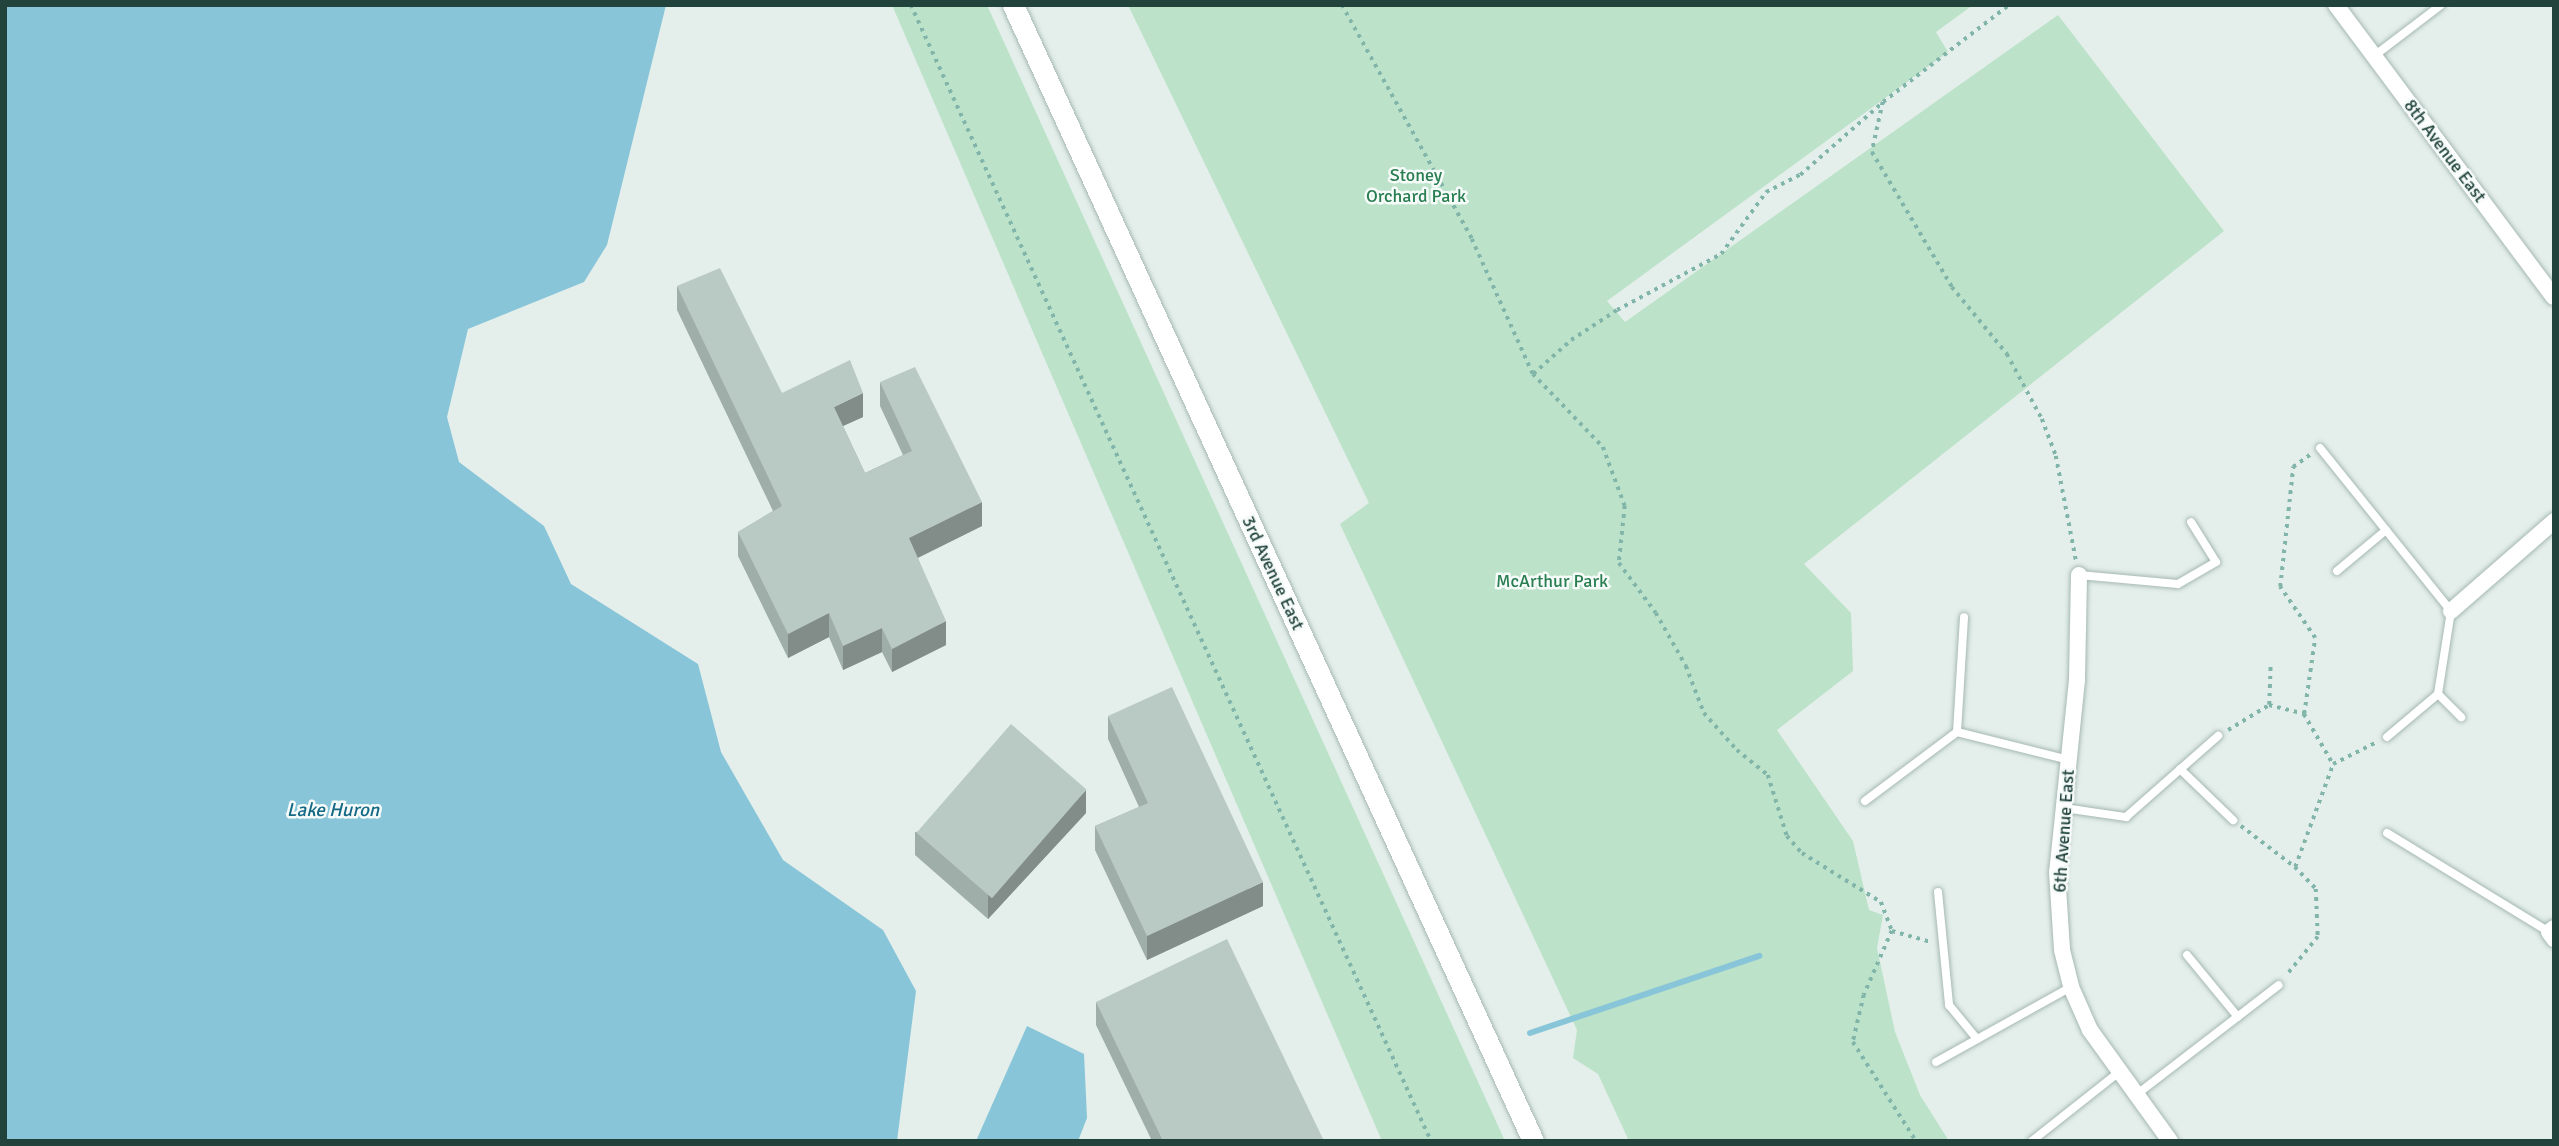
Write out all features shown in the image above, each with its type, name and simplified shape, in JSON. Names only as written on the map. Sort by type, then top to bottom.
[{"type":"main road","name":"3rd Avenue East","points":[[1013,5],[1533,1141]]},
{"type":"street","name":"8th Avenue East","points":[[2336,5],[2554,297]]},
{"type":"street","points":[[2451,611],[2554,521]]},
{"type":"street","name":"6th Avenue East","points":[[2079,575],[2078,659],[2064,808],[2059,911],[2071,987],[2090,1029],[2170,1141]]},
{"type":"lane","points":[[2374,56],[2441,5]]},
{"type":"lane","points":[[2320,447],[2451,611],[2438,694],[2387,737]]},
{"type":"lane","points":[[2079,575],[2178,583],[2216,562],[2191,522]]},
{"type":"lane","points":[[2337,571],[2386,530]]},
{"type":"lane","points":[[1865,801],[1957,732],[1964,617]]},
{"type":"lane","points":[[2438,694],[2461,717]]},
{"type":"lane","points":[[1957,732],[2069,760]]},
{"type":"lane","points":[[2064,808],[2126,817],[2218,736]]},
{"type":"lane","points":[[2180,769],[2233,820]]},
{"type":"lane","points":[[2387,833],[2552,933]]},
{"type":"lane","points":[[1938,892],[1950,1005],[1977,1039]]},
{"type":"lane","points":[[2187,955],[2238,1017]]},
{"type":"lane","points":[[2136,1096],[2279,985]]},
{"type":"lane","points":[[1936,1062],[2071,987]]},
{"type":"lane","points":[[2032,1141],[2119,1072]]},
{"type":"path","points":[[911,5],[1430,1141]]},
{"type":"path","points":[[1342,5],[1472,239],[1533,374],[1603,447],[1626,506],[1619,564],[1668,634],[1704,713],[1737,750],[1768,775],[1787,836],[1881,902],[1892,931],[1864,995],[1853,1042],[1916,1141]]},
{"type":"path","points":[[2000,5],[2008,6]]},
{"type":"path","points":[[1533,374],[1571,340],[1616,310],[1721,254],[1766,192],[1800,176],[1884,102],[2008,6]]},
{"type":"path","points":[[1884,102],[1872,152],[1952,287],[2007,354],[2042,419],[2056,456],[2079,575]]},
{"type":"path","points":[[2320,447],[2293,467],[2280,587],[2315,638],[2304,714],[2333,764]]},
{"type":"path","points":[[2269,705],[2270,667]]},
{"type":"path","points":[[2218,736],[2269,705],[2304,714]]},
{"type":"path","points":[[2295,867],[2333,764],[2387,737]]},
{"type":"path","points":[[2233,820],[2295,867],[2316,889],[2318,937],[2279,985]]},
{"type":"path","points":[[1892,931],[1943,944]]},
{"type":"green space","points":[[892,5],[987,5],[1505,1141],[1382,1141]]},
{"type":"green space","name":"McArthur Park","points":[[1128,5],[1973,5],[1936,32],[1948,52],[1607,301],[1625,322],[2058,15],[2224,231],[1804,564],[1851,613],[1853,671],[1777,730],[1853,841],[1869,910],[1883,915],[1877,948],[1895,1032],[1920,1095],[1949,1141],[1629,1141],[1598,1074],[1573,1058],[1577,1030],[1340,524],[1369,503]]},
{"type":"water","name":"Lake Huron","points":[[5,5],[666,5],[607,245],[584,282],[468,329],[447,417],[459,462],[544,526],[571,584],[698,664],[721,752],[783,860],[883,930],[916,991],[897,1141],[5,1141]]},
{"type":"water","points":[[1027,1026],[1084,1054],[1087,1118],[1078,1141],[976,1141]]},
{"type":"building","points":[[720,268],[782,393],[850,360],[863,393],[834,407],[865,473],[912,451],[880,382],[915,367],[982,502],[909,538],[946,621],[892,649],[882,628],[843,646],[829,613],[788,634],[738,532],[782,506],[677,286]]},
{"type":"building","points":[[1172,687],[1263,882],[1147,936],[1095,826],[1148,803],[1108,716]]},
{"type":"building","points":[[1011,724],[1086,790],[992,898],[917,833]]},
{"type":"building","points":[[1227,939],[1324,1141],[1163,1141],[1096,1002]]},
{"type":"waterway","points":[[1530,1033],[1759,956]]},
{"type":"park label","name":"Stoney Orchard Park","points":[[1416,186]]}]
